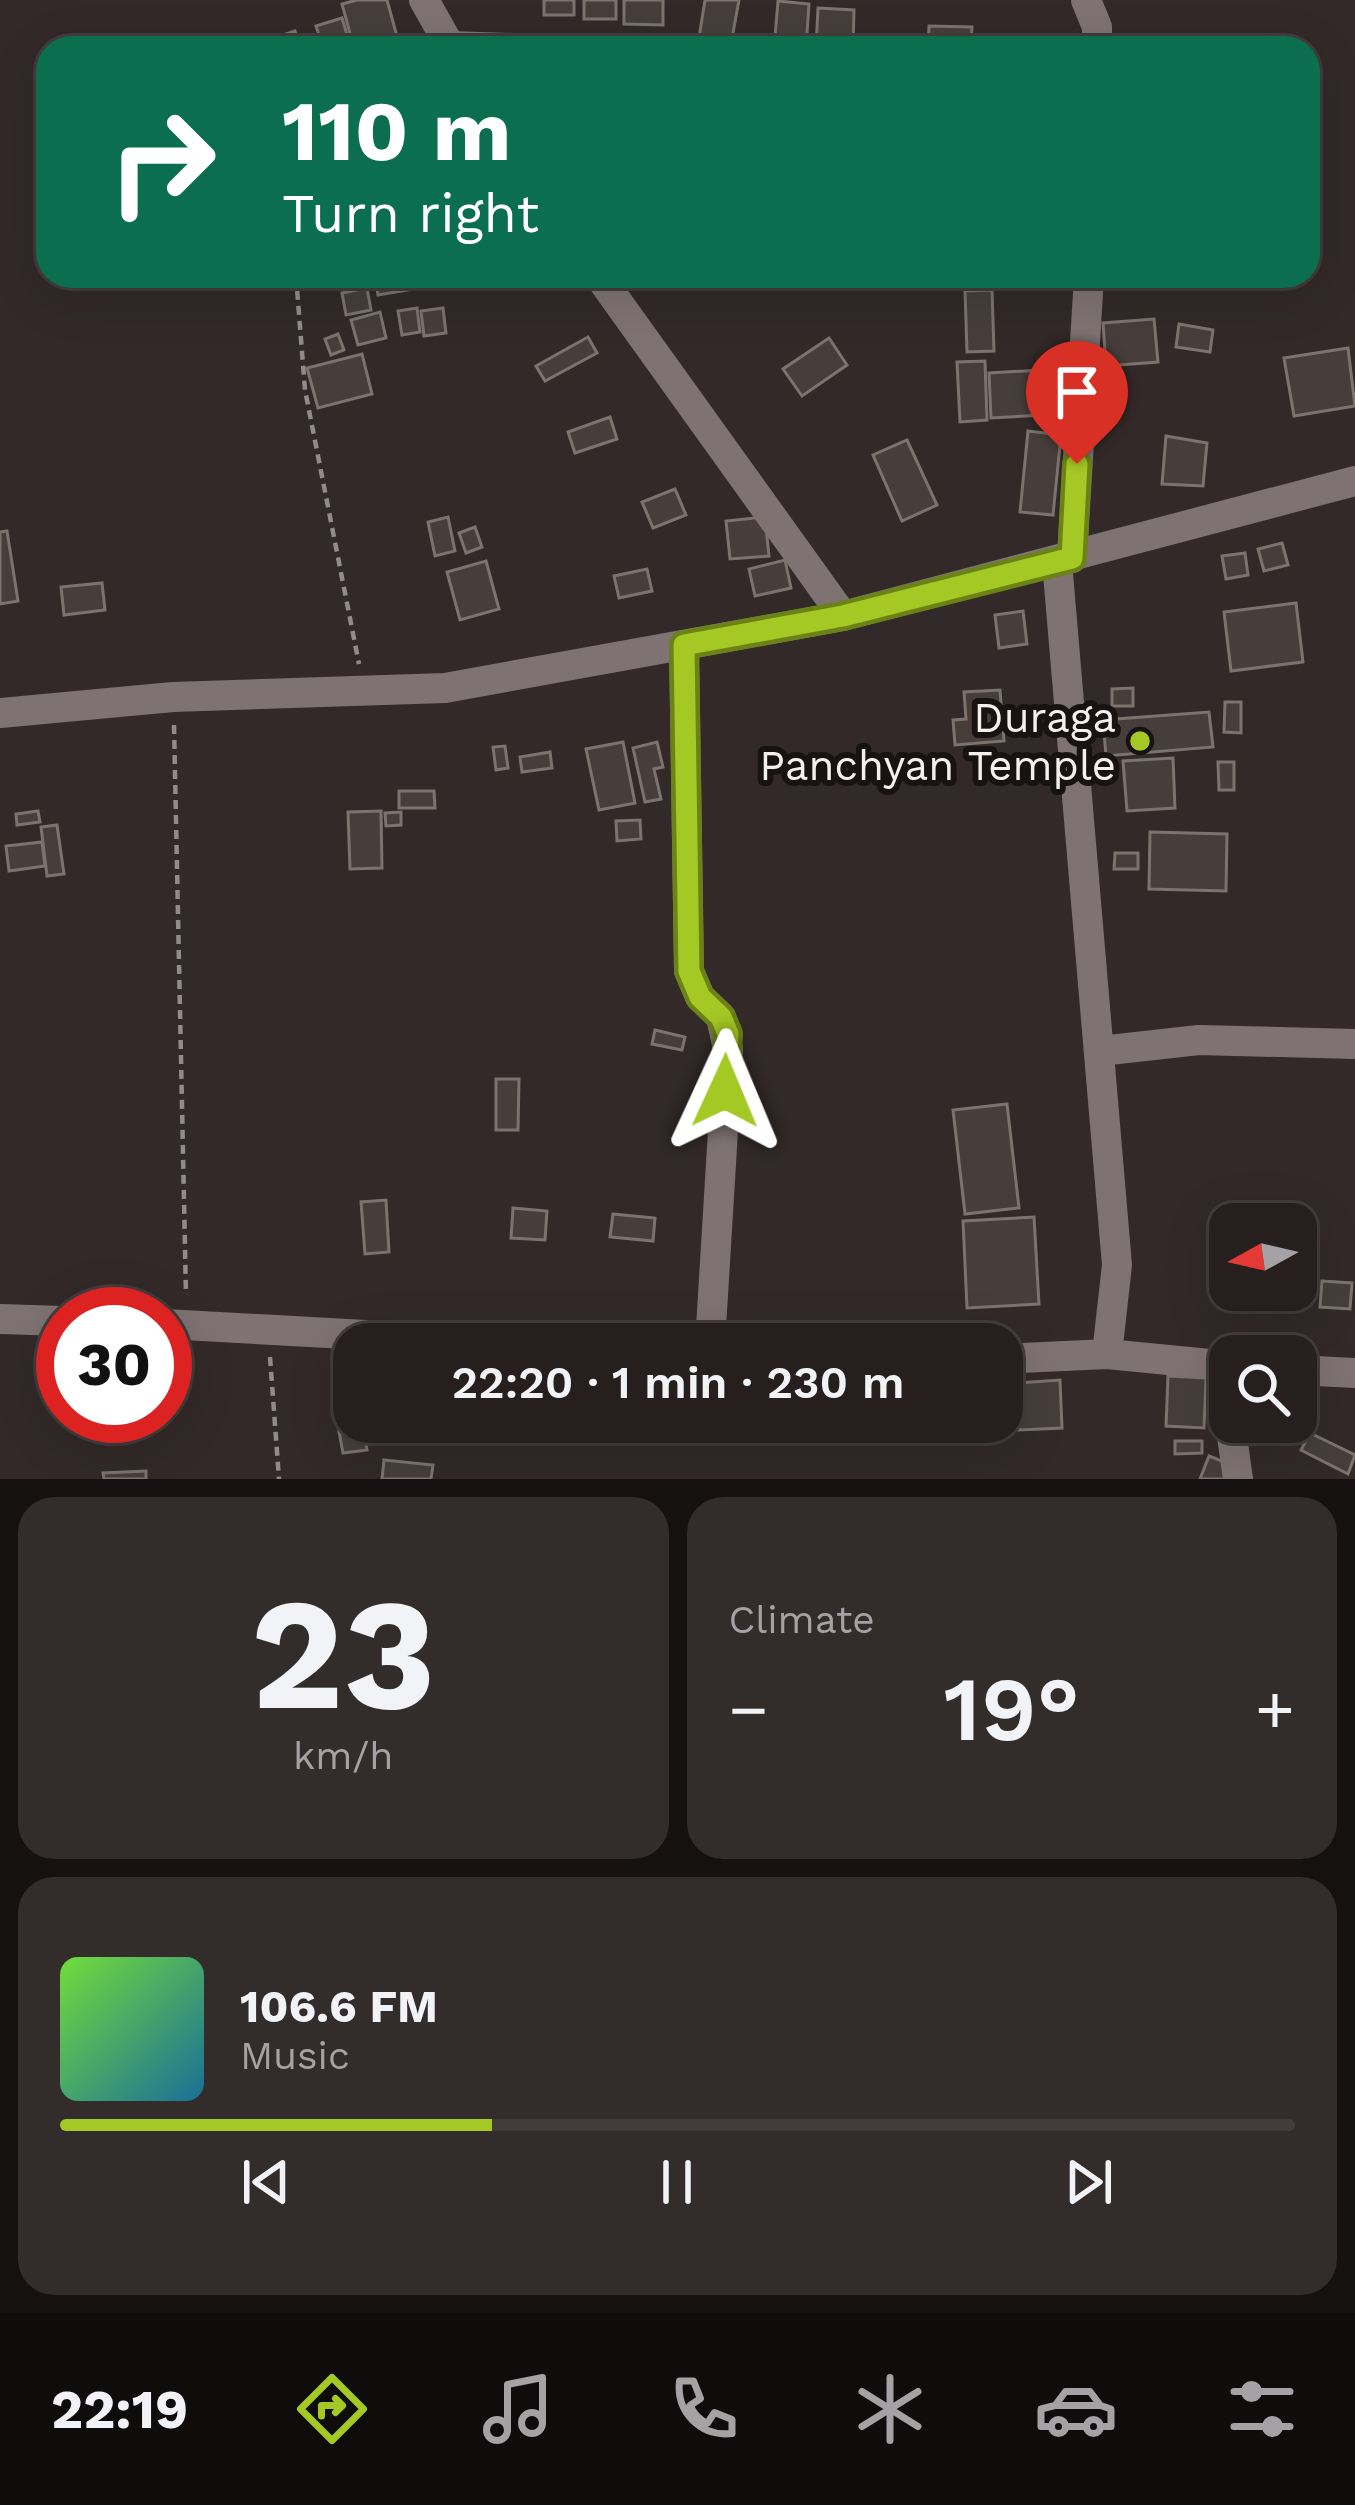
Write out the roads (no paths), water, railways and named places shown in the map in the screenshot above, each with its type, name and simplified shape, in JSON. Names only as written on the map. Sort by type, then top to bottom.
[{"type":"street","points":[[424,0],[444,36]]},
{"type":"street","points":[[1086,0],[1096,36]]},
{"type":"street","points":[[608,288],[843,616]]},
{"type":"street","points":[[1088,288],[1064,560],[1117,1265],[1106,1354]]},
{"type":"street","points":[[0,713],[173,697],[364,687],[446,688],[843,616],[1355,481]]},
{"type":"street","points":[[684,645],[689,971],[700,997],[721,1017],[728,1049],[711,1323]]},
{"type":"street","points":[[1100,1052],[1199,1040],[1355,1044]]},
{"type":"street","points":[[0,1318],[36,1320]]},
{"type":"street","points":[[192,1325],[333,1331]]},
{"type":"street","points":[[1023,1358],[1106,1354],[1209,1364]]},
{"type":"street","points":[[1317,1371],[1355,1373]]},
{"type":"street","points":[[1237,1443],[1248,1478]]},
{"type":"place","name":"Duraga Panchyan Temple","points":[[1140,741]]}]
